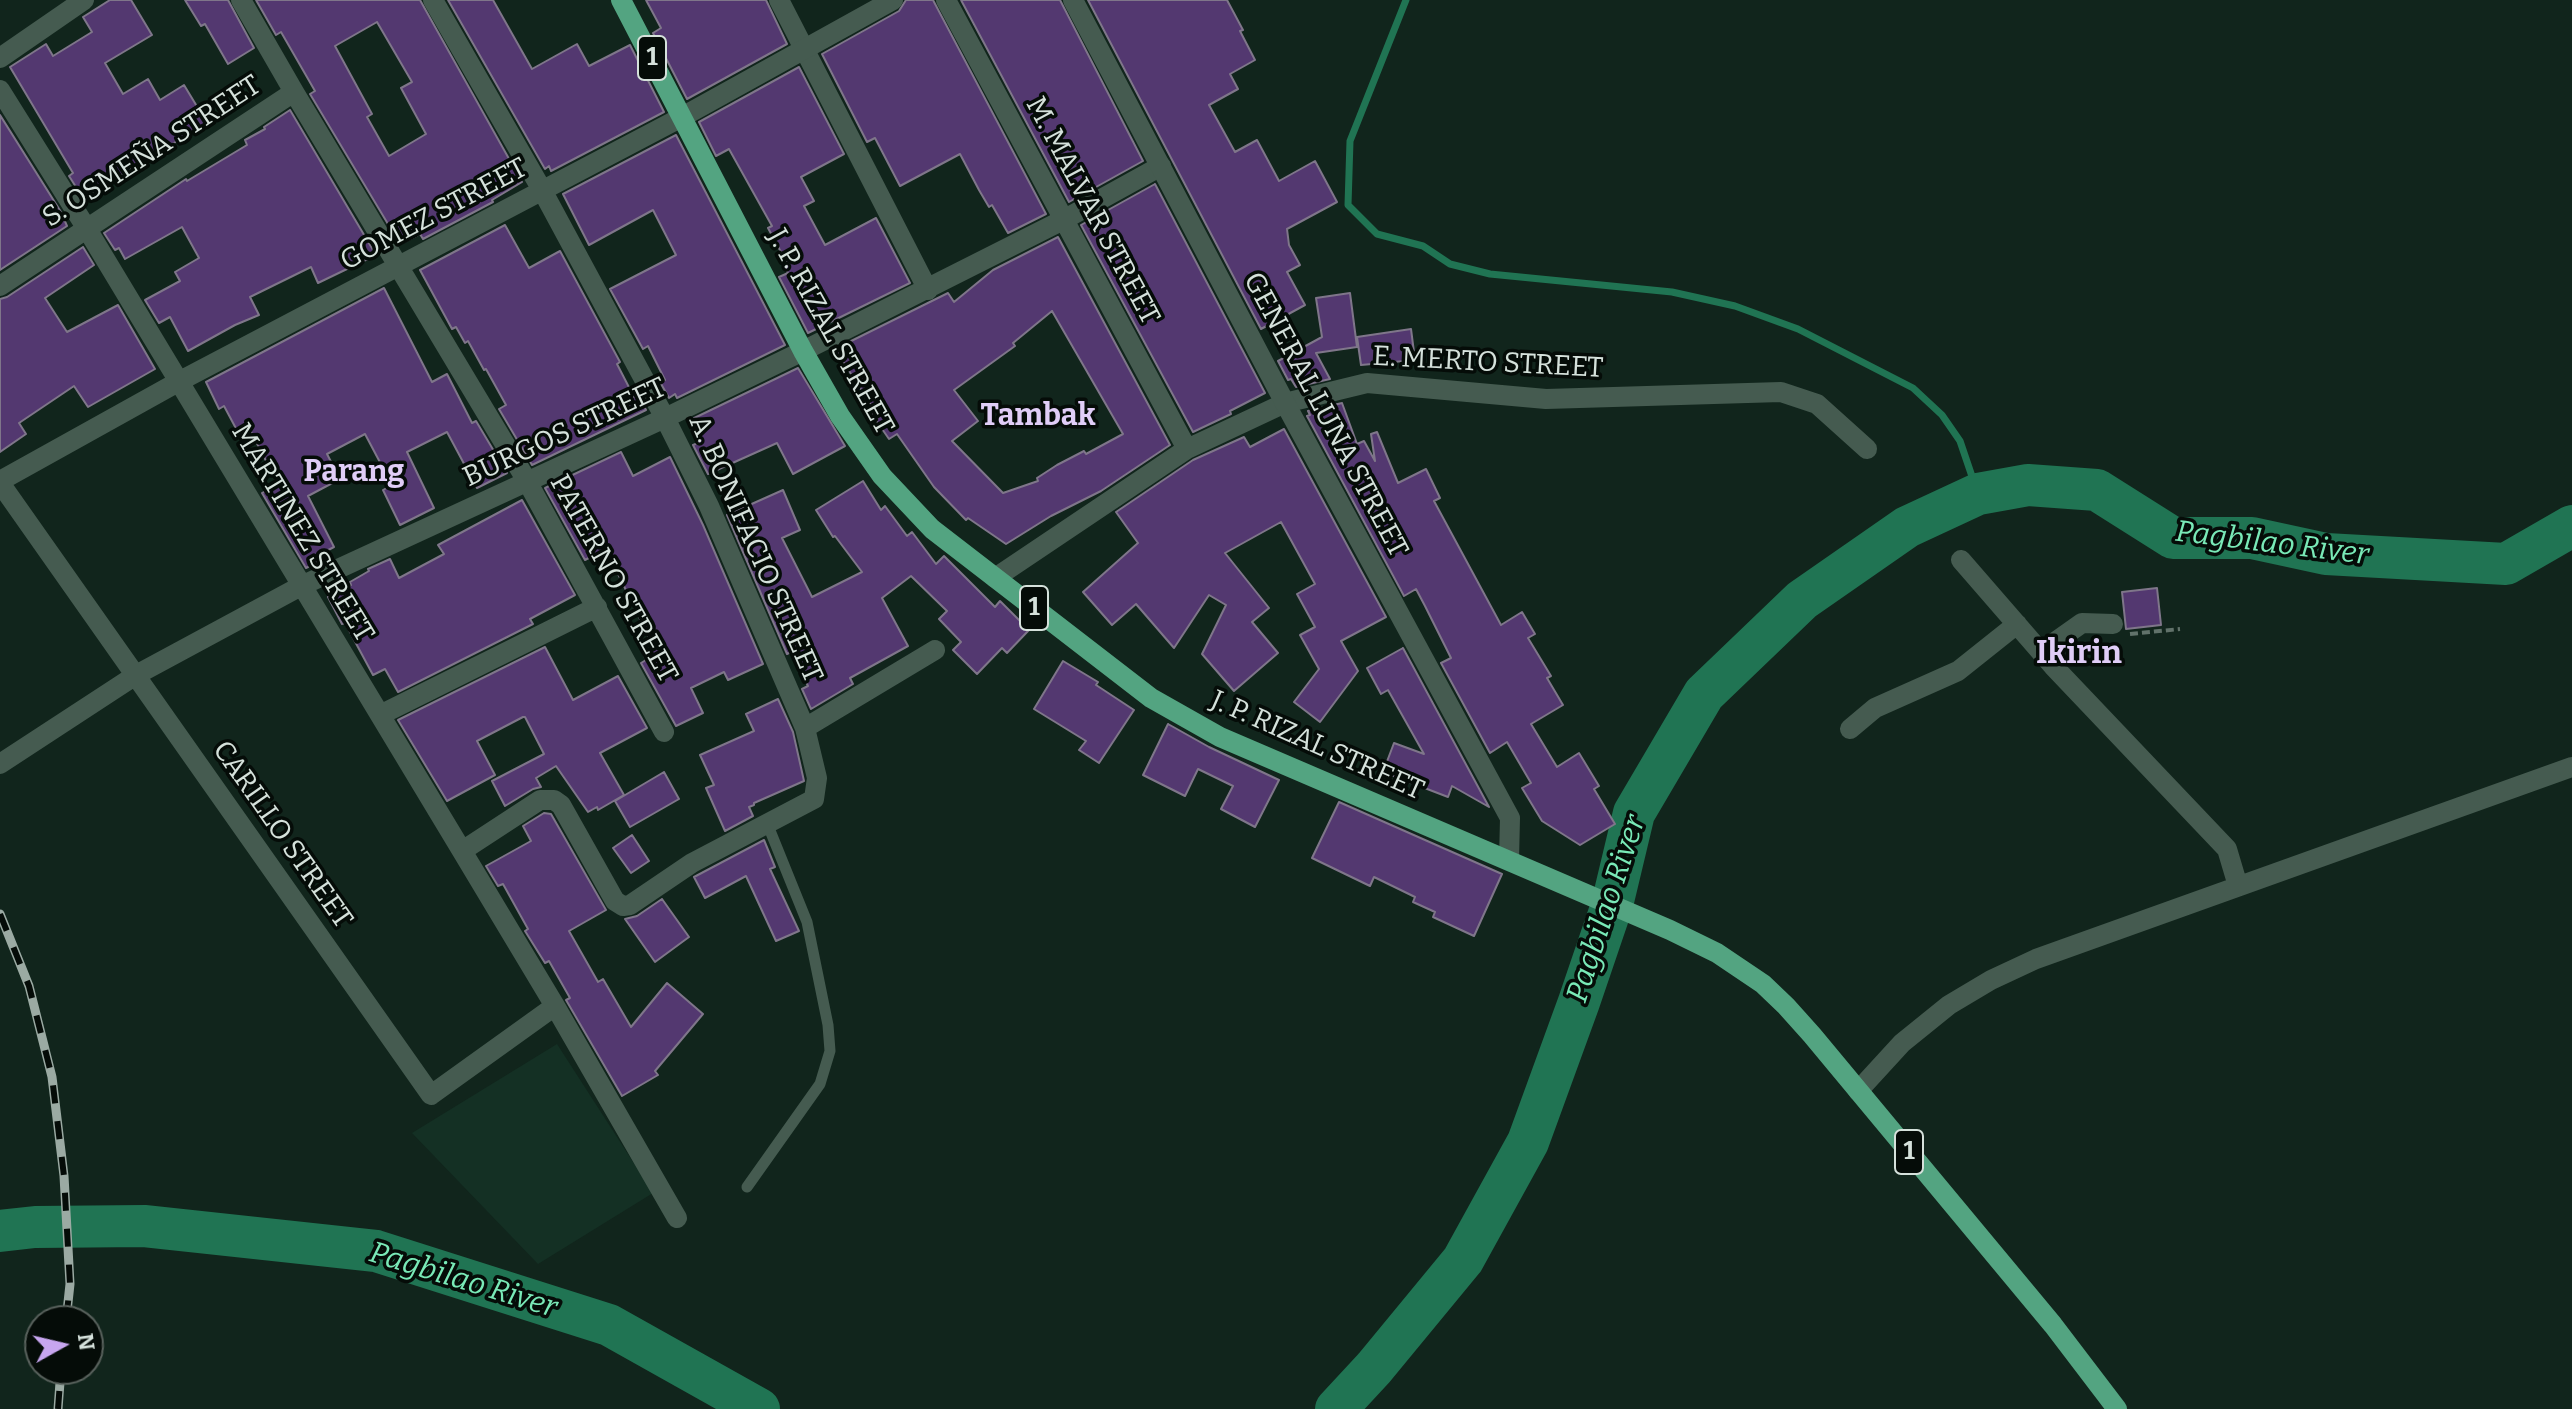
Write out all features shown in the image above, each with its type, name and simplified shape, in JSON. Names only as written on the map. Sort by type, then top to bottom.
[{"type":"main road","name":"J. P. RIZAL STREET","points":[[621,0],[803,351],[840,416],[882,476],[932,529],[1151,698],[1220,737],[1577,889],[1717,953],[1763,984],[1786,1006],[1858,1091]]},
{"type":"main road","name":"1","points":[[1858,1091],[2053,1325],[2117,1409]]},
{"type":"street","points":[[0,58],[84,0]]},
{"type":"street","name":"PATERNO STREET","points":[[241,0],[527,481],[664,732]]},
{"type":"street","name":"A. BONIFACIO STREET","points":[[433,0],[542,190],[709,506],[805,728],[817,778],[814,799],[692,863],[630,905],[623,906],[615,901],[561,805],[554,800],[540,800],[462,851]]},
{"type":"street","points":[[779,0],[928,290]]},
{"type":"street","name":"GOMEZ STREET","points":[[0,482],[178,382],[682,117],[893,0]]},
{"type":"street","name":"M. MALVAR STREET","points":[[946,0],[1187,449]]},
{"type":"street","name":"GENERAL LUNA STREET","points":[[1073,0],[1285,403],[1510,818],[1509,860]]},
{"type":"street","name":"MARTINEZ STREET","points":[[0,90],[462,851],[677,1218]]},
{"type":"street","name":"S. OSMEÑA STREET","points":[[0,286],[294,92]]},
{"type":"street","name":"BURGOS STREET","points":[[0,764],[136,675],[301,586],[665,418],[928,290],[1161,166]]},
{"type":"street","name":"E. MERTO STREET","points":[[995,578],[1187,449],[1285,403],[1367,383],[1546,399],[1781,392],[1817,404],[1867,449]]},
{"type":"street","name":"CARILLO STREET","points":[[0,482],[431,1095],[555,1006]]},
{"type":"street","points":[[1961,560],[2041,652],[2227,849],[2238,886]]},
{"type":"street","points":[[380,715],[597,607]]},
{"type":"street","points":[[2041,652],[2082,623],[2113,624]]},
{"type":"street","points":[[1850,729],[1875,708],[1958,671],[2017,624]]},
{"type":"street","points":[[805,728],[935,650]]},
{"type":"street","points":[[1858,1091],[1902,1043],[1949,1005],[1991,980],[2036,959],[2572,767]]},
{"type":"lane","points":[[747,1187],[820,1084],[830,1051],[828,1025],[807,922],[767,823]]},
{"type":"path","points":[[2113,624],[2123,635],[2180,629]]},
{"type":"shaded area","points":[[557,1044],[653,1193],[538,1264],[412,1133]]},
{"type":"building","points":[[110,0],[131,0],[152,35],[105,63],[123,94],[148,79],[160,100],[184,85],[207,123],[83,198],[69,176],[73,173],[10,67],[46,44],[53,56],[92,32],[83,17]]},
{"type":"building","points":[[185,0],[228,0],[254,48],[228,64],[205,24],[201,26]]},
{"type":"building","points":[[256,0],[420,0],[522,182],[493,202],[423,239],[420,234],[400,244],[310,94],[315,91],[281,32],[276,35]],"holes":[[[377,22],[412,82],[401,88],[426,134],[389,156],[367,117],[372,114],[335,46]]]},
{"type":"building","points":[[448,0],[493,0],[532,69],[577,44],[589,66],[630,45],[664,112],[551,171],[549,166],[545,169]]},
{"type":"building","points":[[646,0],[766,0],[787,44],[687,99],[653,33],[661,28]]},
{"type":"building","points":[[906,0],[933,0],[1046,214],[1008,233],[992,205],[989,207],[960,154],[900,186],[875,138],[867,142],[822,54],[899,11]]},
{"type":"building","points":[[961,0],[1060,0],[1143,161],[1069,202]]},
{"type":"building","points":[[1088,0],[1227,0],[1255,60],[1230,74],[1238,89],[1209,105],[1235,152],[1257,140],[1279,181],[1315,161],[1337,202],[1287,229],[1289,245],[1300,265],[1287,272],[1305,305],[1261,329]]},
{"type":"building","points":[[799,67],[844,154],[801,177],[814,201],[804,206],[825,245],[876,218],[910,283],[808,333],[779,277],[788,273],[785,267],[788,265],[768,228],[772,226],[729,149],[716,156],[699,122]]},
{"type":"building","points":[[290,110],[376,255],[318,283],[311,267],[250,297],[259,315],[188,351],[170,317],[159,323],[145,300],[180,281],[175,272],[199,258],[182,227],[125,259],[104,233],[186,179],[247,145],[245,140]]},
{"type":"building","points":[[0,115],[67,226],[0,270]]},
{"type":"building","points":[[676,135],[785,345],[677,398],[675,394],[669,398],[660,382],[665,380],[648,346],[643,349],[610,289],[676,255],[653,210],[589,245],[563,194]]},
{"type":"building","points":[[1155,184],[1265,393],[1193,432],[1081,225]]},
{"type":"building","points":[[505,225],[529,268],[560,251],[620,362],[617,364],[634,397],[638,395],[646,410],[532,465],[499,409],[506,405],[486,369],[468,341],[465,343],[456,327],[452,329],[420,270]]},
{"type":"building","points":[[1058,237],[1170,445],[1101,491],[1051,516],[1006,544],[968,518],[966,520],[934,487],[897,434],[889,439],[867,407],[871,405],[835,349],[948,293],[954,302],[993,270]],"holes":[[[1052,311],[1123,434],[1057,465],[1037,478],[1038,481],[1003,493],[952,441],[978,421],[954,390],[1015,346],[1013,343]]]},
{"type":"building","points":[[83,247],[94,265],[45,298],[67,332],[118,305],[155,369],[88,407],[74,386],[19,423],[26,434],[0,452],[0,299]]},
{"type":"building","points":[[384,288],[432,382],[447,374],[472,423],[476,421],[507,473],[477,488],[447,432],[407,452],[434,508],[400,525],[383,490],[392,485],[365,434],[327,454],[340,479],[308,496],[334,547],[315,557],[318,562],[306,568],[262,493],[278,484],[250,430],[240,436],[224,406],[219,409],[206,382]]},
{"type":"building","points":[[1350,293],[1357,347],[1316,353],[1330,379],[1296,387],[1291,379],[1288,380],[1278,361],[1322,337],[1316,298]]},
{"type":"building","points":[[1411,329],[1415,360],[1361,365],[1357,337]]},
{"type":"building","points":[[798,368],[845,446],[793,474],[777,443],[708,474],[693,445],[698,443],[688,421]]},
{"type":"building","points":[[1342,403],[1357,444],[1364,441],[1375,461],[1371,434],[1377,432],[1398,483],[1426,469],[1440,498],[1434,501],[1501,625],[1522,612],[1535,634],[1528,638],[1551,676],[1547,678],[1563,705],[1531,724],[1557,767],[1579,753],[1599,786],[1594,789],[1615,824],[1580,845],[1542,821],[1522,788],[1531,783],[1507,742],[1490,753],[1441,663],[1451,658],[1416,589],[1404,596],[1307,416],[1310,415],[1308,411]]},
{"type":"building","points":[[1284,429],[1386,617],[1341,641],[1358,671],[1320,722],[1294,702],[1319,669],[1300,635],[1315,627],[1297,594],[1315,584],[1281,522],[1225,553],[1269,608],[1252,622],[1278,653],[1234,691],[1202,654],[1226,605],[1209,595],[1174,648],[1136,604],[1112,625],[1083,592],[1138,543],[1116,512],[1193,460],[1244,437],[1250,447]]},
{"type":"building","points":[[621,452],[633,476],[670,457],[763,664],[728,680],[724,672],[691,688],[703,713],[676,726],[641,663],[646,660],[643,653],[654,648],[606,549],[585,560],[545,488]]},
{"type":"building","points":[[863,481],[881,510],[885,506],[907,536],[912,532],[936,564],[944,556],[995,607],[1000,601],[1029,630],[1007,653],[1002,648],[977,674],[953,650],[961,642],[939,619],[947,611],[911,576],[882,598],[908,646],[850,678],[853,684],[811,709],[802,689],[808,686],[791,652],[787,654],[727,515],[783,490],[800,530],[782,538],[812,597],[862,572],[833,537],[816,510]]},
{"type":"building","points":[[522,500],[575,595],[530,619],[533,624],[398,692],[385,669],[373,675],[328,597],[351,585],[350,582],[368,569],[390,559],[399,578],[444,554],[438,545]]},
{"type":"building","points":[[2157,588],[2161,625],[2126,629],[2122,592]]},
{"type":"building","points":[[545,647],[573,700],[618,676],[647,728],[600,753],[624,795],[598,810],[597,807],[588,812],[556,766],[536,778],[541,787],[505,806],[492,781],[544,754],[523,717],[477,741],[495,775],[447,801],[398,720]]},
{"type":"building","points":[[1403,648],[1489,807],[1452,786],[1448,797],[1383,772],[1394,743],[1424,754],[1388,690],[1381,694],[1367,668]]},
{"type":"building","points":[[1063,661],[1098,682],[1096,685],[1134,710],[1099,763],[1079,750],[1086,741],[1034,709]]},
{"type":"building","points":[[778,699],[793,732],[804,781],[754,803],[749,807],[753,816],[725,831],[706,788],[714,785],[700,755],[754,731],[746,714]]},
{"type":"building","points":[[1168,724],[1279,780],[1255,827],[1221,809],[1233,786],[1198,769],[1185,796],[1143,775]]},
{"type":"building","points":[[664,772],[679,799],[630,827],[615,801]]},
{"type":"building","points":[[1339,802],[1502,874],[1474,936],[1433,917],[1435,912],[1413,902],[1415,897],[1374,877],[1370,886],[1312,858]]},
{"type":"building","points":[[544,813],[551,814],[606,910],[569,931],[598,982],[603,979],[631,1027],[667,983],[703,1014],[655,1071],[658,1075],[622,1096],[566,1000],[570,998],[549,961],[545,963],[525,931],[528,929],[503,884],[498,886],[486,866],[531,841],[523,826]]},
{"type":"building","points":[[632,835],[649,861],[631,873],[613,848]]},
{"type":"building","points":[[764,840],[775,867],[770,869],[799,931],[776,941],[746,876],[705,898],[694,877]]},
{"type":"building","points":[[662,899],[689,937],[655,962],[625,919],[637,916]]},
{"type":"waterway","points":[[1406,0],[1350,141],[1348,205],[1377,234],[1423,246],[1450,264],[1490,274],[1672,292],[1735,306],[1798,329],[1913,388],[1942,415],[1960,441],[1978,494]]},
{"type":"waterway","name":"Pagbilao River","points":[[1336,1409],[1463,1260],[1528,1142],[1612,905],[1634,813],[1704,694],[1802,600],[1907,527],[1978,494],[2028,485],[2097,490],[2173,538],[2252,538],[2326,554],[2506,564],[2572,526]]},
{"type":"waterway","name":"Pagbilao River","points":[[0,1231],[35,1227],[144,1226],[376,1251],[609,1325],[759,1409]]},
{"type":"railway","points":[[0,914],[29,986],[52,1077],[64,1176],[70,1284],[68,1305]]},
{"type":"railway","points":[[58,1409],[60,1385]]},
{"type":"district","name":"Tambak","points":[[1038,417]]},
{"type":"district","name":"Parang","points":[[354,473]]},
{"type":"district","name":"Ikirin","points":[[2079,654]]}]
